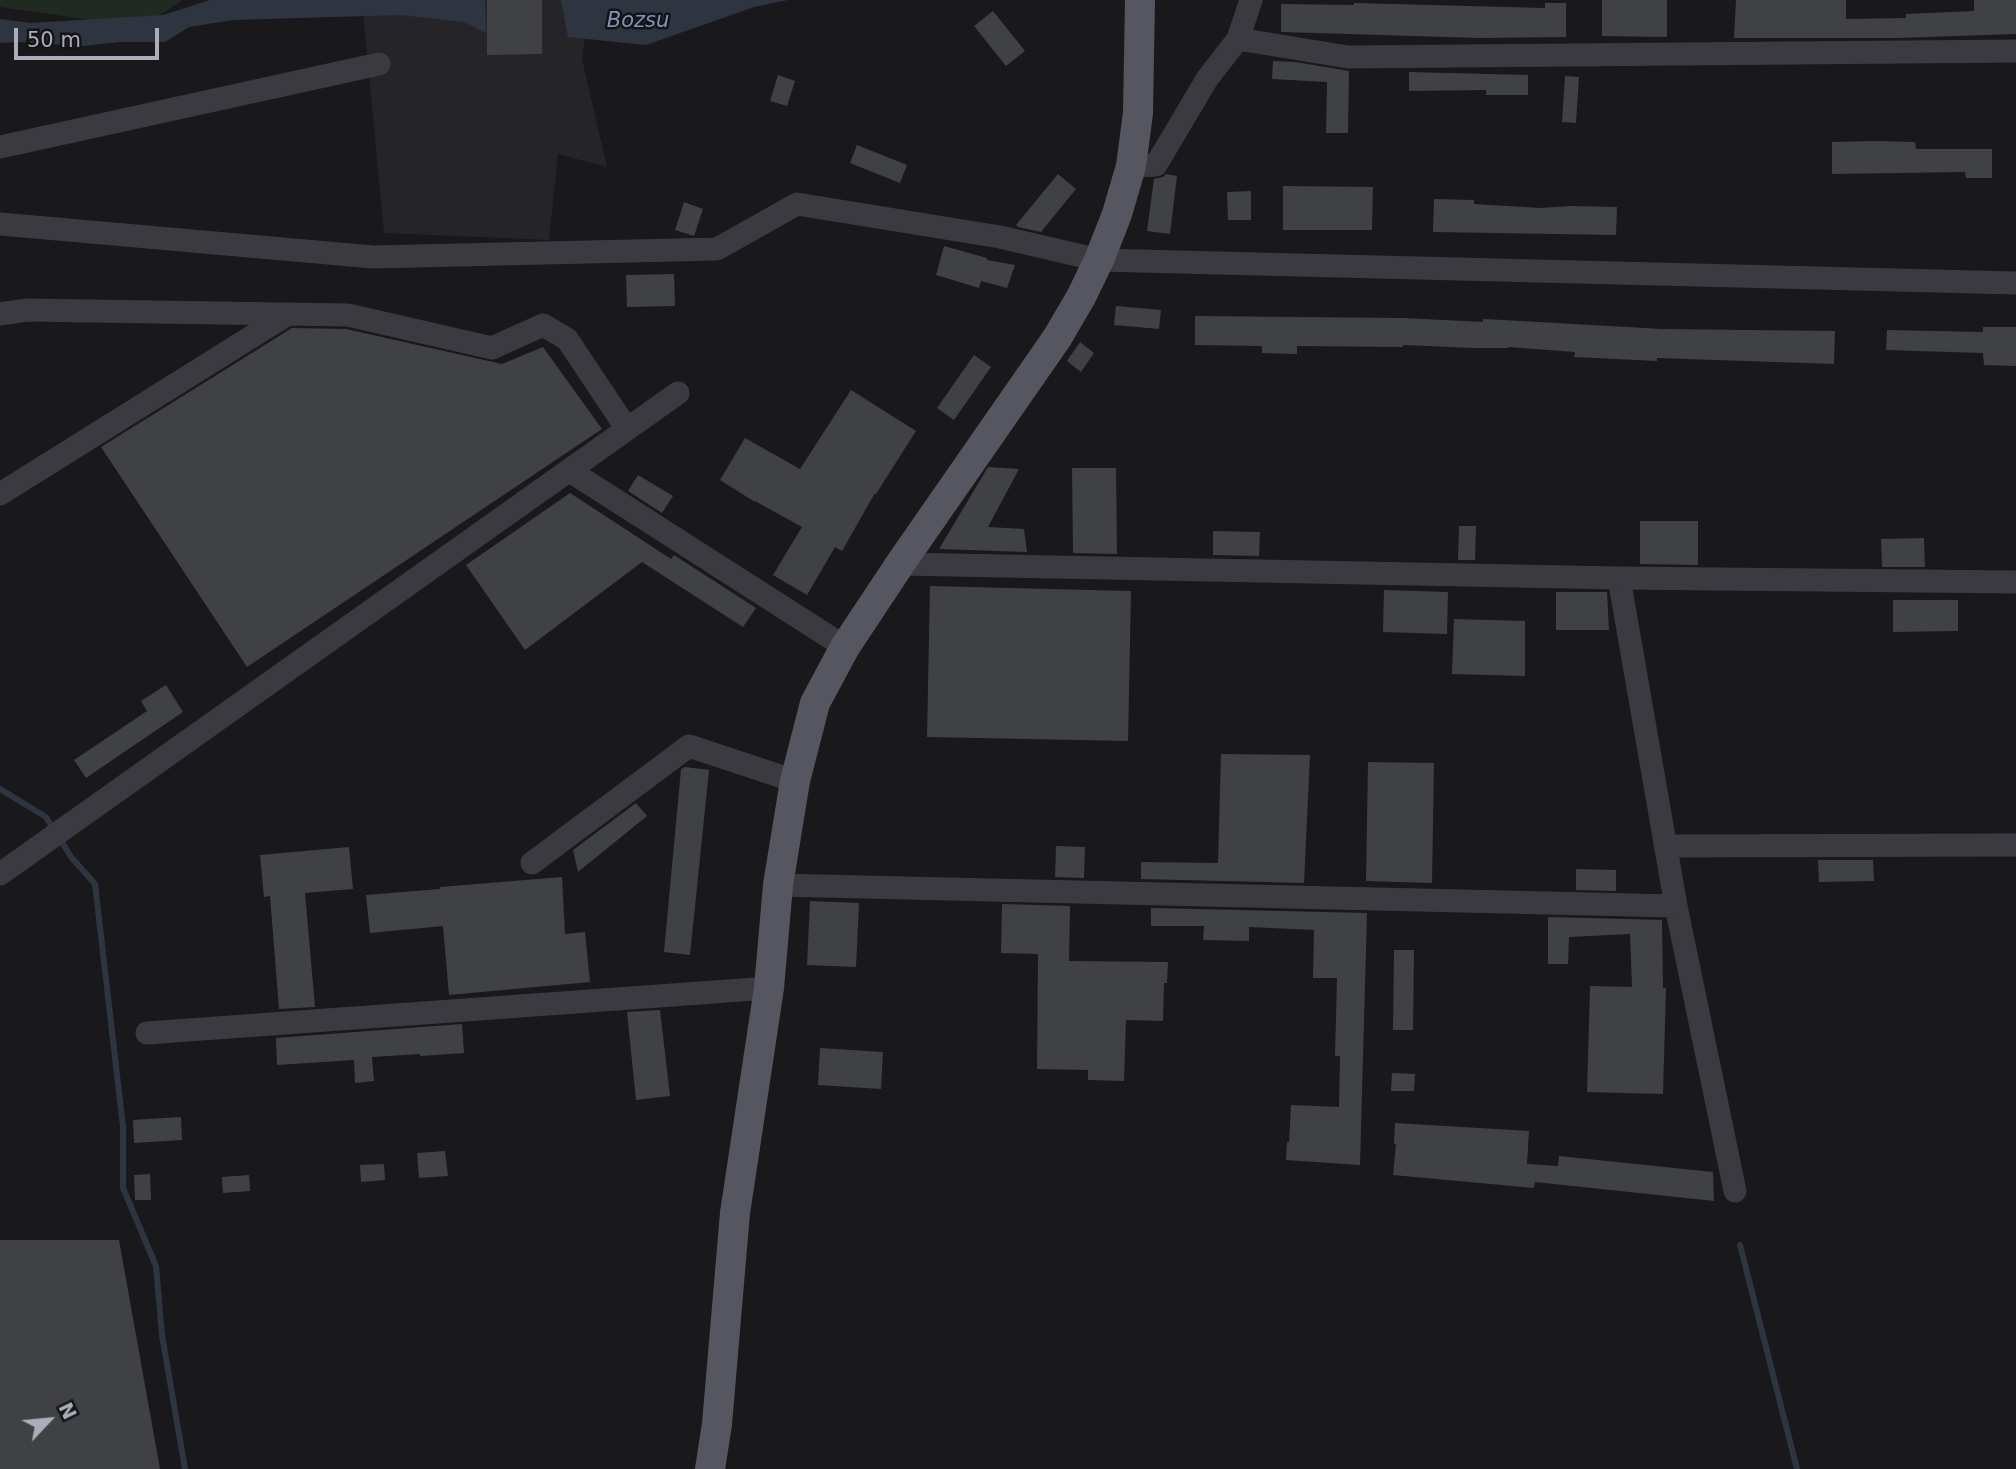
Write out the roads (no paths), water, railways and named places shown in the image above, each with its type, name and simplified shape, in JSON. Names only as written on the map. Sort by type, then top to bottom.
[{"type":"main road","points":[[710,1469],[717,1424],[735,1213],[769,988],[778,885],[795,781],[816,703],[845,647],[1057,338],[1099,260],[1117,214],[1131,166],[1138,113],[1140,0]]},
{"type":"street","points":[[1131,166],[1156,165],[1207,79],[1238,39],[1251,0]]},
{"type":"street","points":[[1238,39],[1348,57],[2016,51]]},
{"type":"street","points":[[0,147],[379,64]]},
{"type":"street","points":[[0,224],[373,257],[717,249],[797,204],[1000,237],[1099,260],[2016,283]]},
{"type":"street","points":[[0,314],[27,310],[348,315],[492,348],[543,325],[567,339],[627,429]]},
{"type":"street","points":[[0,494],[288,314]]},
{"type":"street","points":[[0,874],[678,393]]},
{"type":"street","points":[[570,471],[845,647]]},
{"type":"street","points":[[900,564],[1619,578],[2016,582]]},
{"type":"street","points":[[1619,578],[1676,906],[1735,1191]]},
{"type":"street","points":[[532,863],[689,746],[795,781]]},
{"type":"street","points":[[1665,846],[2016,845]]},
{"type":"street","points":[[778,885],[1676,906]]},
{"type":"street","points":[[147,1032],[769,988]]},
{"type":"water","points":[[210,0],[485,0],[486,33],[464,22],[400,15],[233,20],[189,27],[165,42],[120,42],[83,46],[0,43],[0,19],[30,23],[163,15]]},
{"type":"water","name":"Bozsu","points":[[561,0],[788,0],[754,7],[646,45],[568,37]]},
{"type":"waterway","points":[[0,789],[46,817],[54,830]]},
{"type":"waterway","points":[[60,839],[71,857],[95,884],[123,1127],[123,1188],[156,1266],[162,1335],[185,1469]]},
{"type":"waterway","points":[[1740,1245],[1797,1469]]}]
